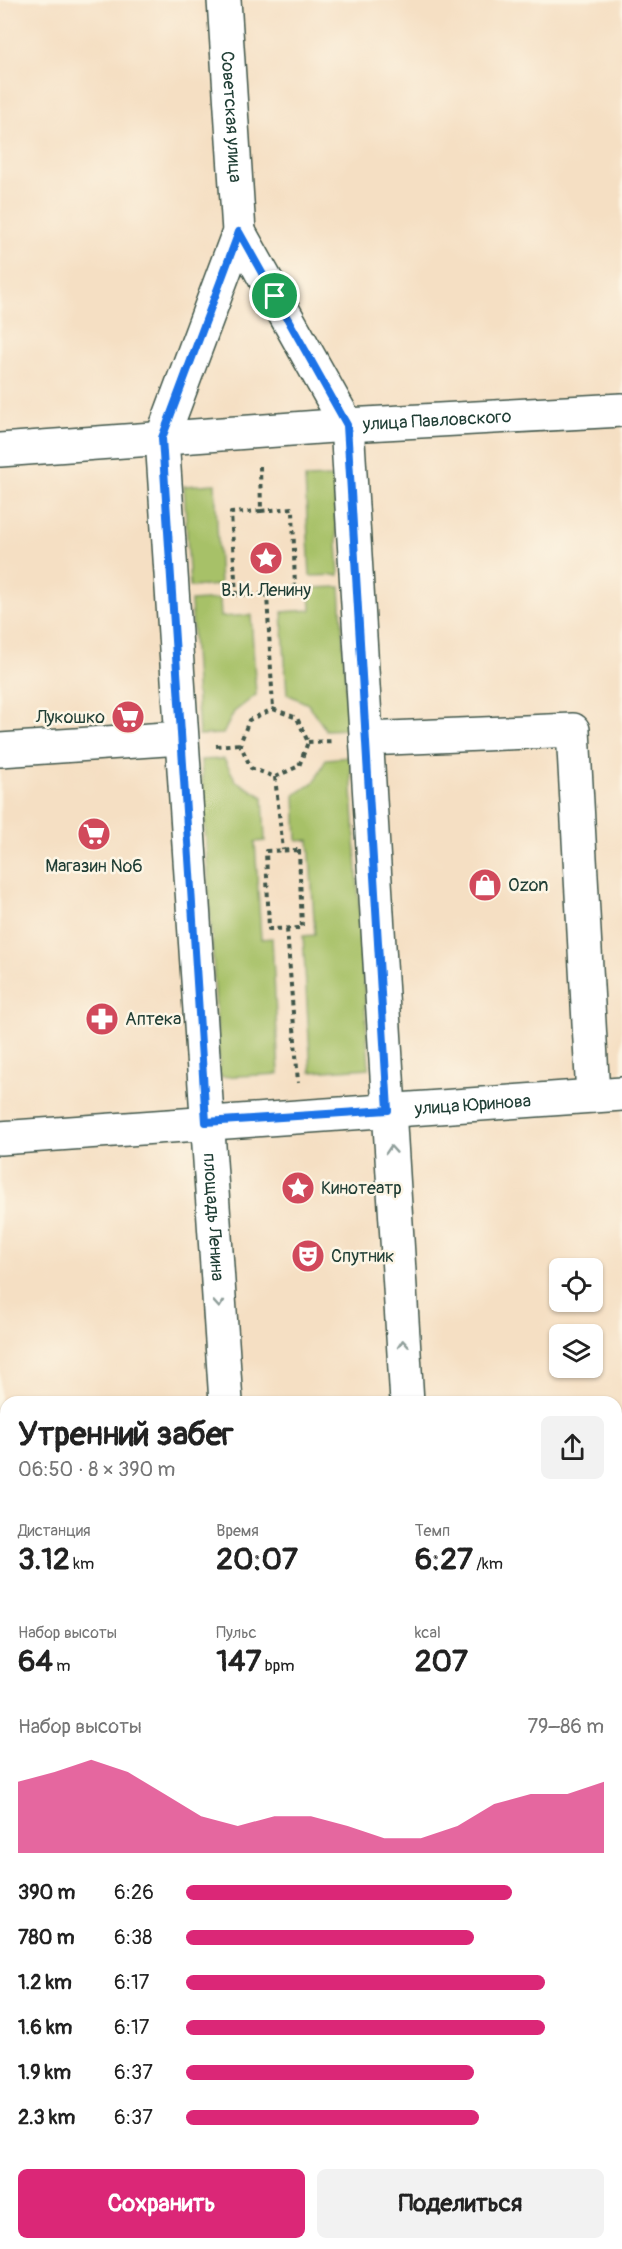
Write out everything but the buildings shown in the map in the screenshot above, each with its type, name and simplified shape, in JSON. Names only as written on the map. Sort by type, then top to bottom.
[{"type":"street","name":"Советская улица","points":[[224,0],[239,232]]},
{"type":"street","points":[[239,232],[347,425],[407,1396]]},
{"type":"street","name":"площадь Ленина","points":[[226,1396],[162,438],[239,232]]},
{"type":"street","name":"улица Павловского","points":[[0,450],[347,425],[622,410]]},
{"type":"street","points":[[366,739],[573,730],[608,1095]]},
{"type":"street","points":[[0,750],[181,738]]},
{"type":"street","name":"улица Юринова","points":[[0,1138],[608,1095]]},
{"type":"path","points":[[259,431],[261,511]]},
{"type":"path","points":[[293,508],[295,593],[236,595],[231,513],[261,511],[293,508]]},
{"type":"path","points":[[267,594],[273,709]]},
{"type":"path","points":[[273,709],[297,718],[308,742],[299,766],[275,777],[251,768],[240,744],[249,720],[273,709]]},
{"type":"path","points":[[275,777],[283,850]]},
{"type":"path","points":[[299,850],[302,928],[287,929],[269,929],[266,851],[299,850]]},
{"type":"path","points":[[287,929],[300,1116]]},
{"type":"green space","points":[[333,477],[339,575],[310,576],[305,478]]},
{"type":"green space","points":[[215,484],[220,585],[190,587],[184,486]]},
{"type":"green space","points":[[340,587],[348,729],[326,730],[308,704],[287,694],[282,612],[311,610],[310,588]]},
{"type":"green space","points":[[220,599],[221,617],[251,615],[256,695],[234,712],[223,734],[199,735],[191,601]]},
{"type":"green space","points":[[350,757],[369,1068],[311,1072],[303,936],[315,935],[309,840],[297,841],[295,795],[315,781],[326,759]]},
{"type":"green space","points":[[224,759],[236,781],[263,797],[265,841],[255,842],[261,939],[272,938],[279,1074],[220,1077],[201,760]]},
{"type":"place","name":"В. И. Ленину","points":[[266,558]]},
{"type":"place","name":"Лукошко","points":[[128,717]]},
{"type":"place","name":"Магазин №6","points":[[94,834]]},
{"type":"place","name":"Ozon","points":[[485,885]]},
{"type":"place","name":"Аптека","points":[[102,1019]]},
{"type":"place","name":"Кинотеатр","points":[[298,1188]]},
{"type":"place","name":"Спутник","points":[[308,1256]]},
{"type":"route","points":[[239,232],[275,296],[347,425],[388,1110],[206,1122],[162,438],[239,232]]}]
